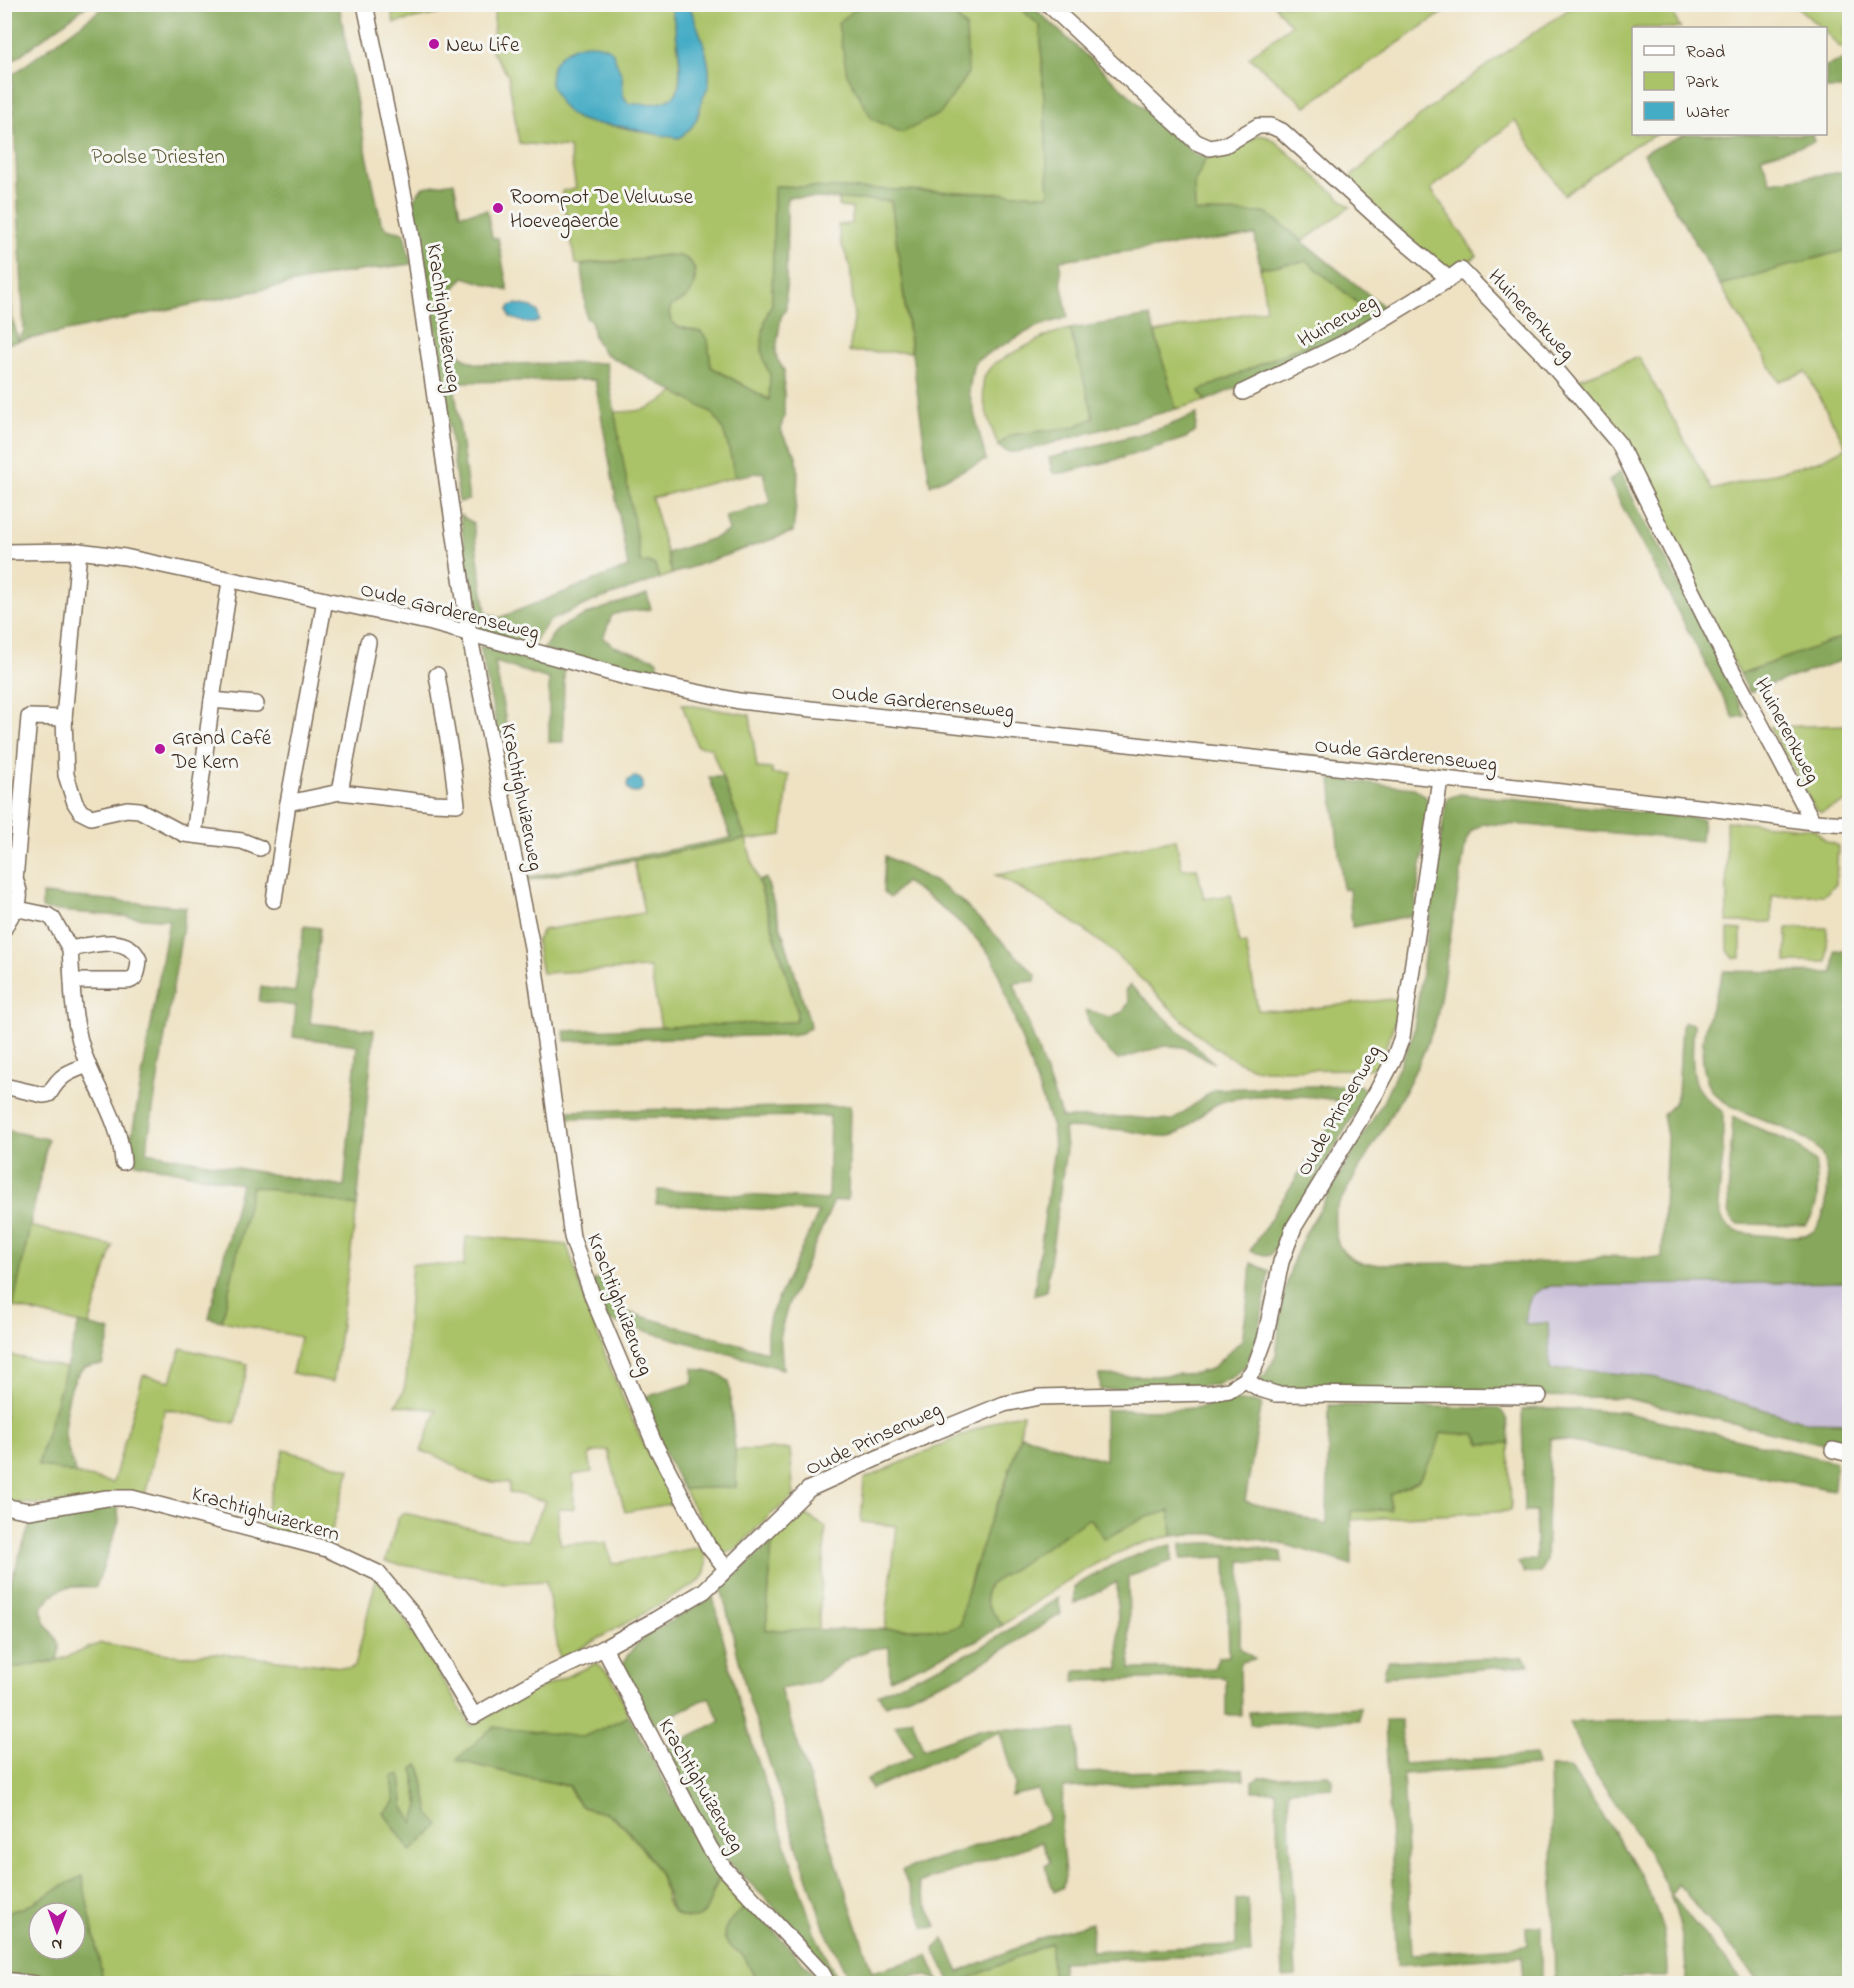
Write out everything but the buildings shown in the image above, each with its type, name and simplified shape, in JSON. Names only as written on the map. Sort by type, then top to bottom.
[{"type":"street","name":"Krachtighuizerweg","points":[[365,4],[411,231],[469,633],[532,946],[572,1237],[593,1298],[654,1443],[708,1546],[726,1568]]},
{"type":"street","points":[[1048,4],[1196,142],[1210,148],[1225,145],[1258,126],[1270,126],[1282,131],[1400,238],[1449,279]]},
{"type":"street","name":"Huinerenkweg","points":[[1449,279],[1461,270],[1543,354],[1619,444],[1718,644],[1813,822]]},
{"type":"street","name":"Huinerweg","points":[[1244,392],[1344,343],[1449,279]]},
{"type":"street","name":"Oude Garderenseweg","points":[[4,552],[79,551],[125,557],[469,633],[633,679],[739,701],[1440,778],[1813,822],[1850,824]]},
{"type":"street","points":[[79,551],[64,718],[66,775],[75,802],[81,812],[91,817],[127,809],[139,810],[184,834],[242,841],[260,848]]},
{"type":"street","points":[[194,835],[230,581]]},
{"type":"street","points":[[274,900],[288,803],[325,600]]},
{"type":"street","points":[[340,792],[368,642]]},
{"type":"street","points":[[288,803],[340,792],[457,804],[454,770],[437,675]]},
{"type":"street","points":[[212,700],[256,704]]},
{"type":"street","points":[[4,929],[7,921],[18,909],[19,886],[10,880],[29,717],[64,718]]},
{"type":"street","name":"Oude Prinsenweg","points":[[474,1716],[539,1679],[604,1648],[681,1606],[709,1586],[809,1489],[1004,1404],[1039,1397],[1209,1394],[1228,1390],[1245,1380],[1254,1369],[1262,1349],[1281,1262],[1294,1227],[1376,1094],[1402,1037],[1440,778]]},
{"type":"street","points":[[18,909],[46,915],[53,920],[70,949],[76,1021],[88,1065],[111,1113],[121,1143],[123,1162]]},
{"type":"street","points":[[70,949],[109,942],[129,948],[139,960],[134,980],[72,981]]},
{"type":"street","points":[[4,1086],[43,1095],[49,1094],[57,1081],[68,1072],[88,1065]]},
{"type":"street","points":[[1245,1380],[1260,1389],[1276,1394],[1539,1396]]},
{"type":"street","points":[[1833,1450],[1850,1454]]},
{"type":"street","name":"Krachtighuizerkern","points":[[4,1506],[29,1511],[107,1498],[132,1498],[327,1550],[378,1574],[414,1616],[474,1716]]},
{"type":"street","name":"Krachtighuizerweg","points":[[604,1648],[710,1848],[724,1868],[822,1973],[828,1983]]},
{"type":"street","points":[[4,1980],[35,1983]]},
{"type":"shaded area","points":[[1849,1282],[1849,1423],[1806,1422],[1653,1377],[1570,1369],[1549,1370],[1525,1324],[1530,1298],[1538,1289],[1551,1286]]},
{"type":"green space","points":[[9,4],[88,5],[12,61]]},
{"type":"green space","points":[[862,4],[947,5],[966,28],[968,73],[941,113],[902,133],[872,119],[847,74],[838,23]]},
{"type":"green space","name":"Poolse Driesten","points":[[107,5],[339,5],[381,222],[387,229],[404,233],[411,264],[337,274],[5,344],[4,162],[12,317],[18,340],[24,332],[12,75]]},
{"type":"green space","points":[[390,5],[438,5],[439,14],[394,23]]},
{"type":"green space","points":[[495,5],[671,5],[680,66],[678,89],[674,96],[659,103],[629,105],[621,90],[622,76],[596,124],[679,138],[695,122],[708,89],[709,78],[704,45],[689,5],[862,5],[838,23],[966,28],[947,5],[1017,5],[1040,26],[1049,195],[775,186],[772,304],[768,311],[762,350],[770,372],[770,400],[711,367],[708,340],[690,329],[678,327],[671,321],[669,313],[671,306],[687,297],[694,286],[694,269],[689,261],[671,255],[598,262],[582,266],[575,263],[562,191],[576,188],[569,148],[519,143],[508,75],[492,52]]},
{"type":"green space","points":[[1017,5],[1031,5],[1196,155],[1206,158],[1194,184],[1195,212],[1267,213],[1389,311],[1299,359],[1205,401],[1199,391],[1302,346],[1367,311],[1307,261],[1260,268],[1255,235],[1060,260],[1061,281],[1068,317],[1036,327],[977,360],[973,366],[969,392],[986,460],[930,485],[891,201],[787,197],[786,309],[781,317],[776,350],[777,359],[784,370],[784,418],[781,429],[796,456],[798,472],[793,532],[672,574],[667,553],[729,531],[725,516],[770,503],[763,472],[735,477],[724,434],[711,412],[604,353],[594,337],[591,320],[586,318],[582,265],[671,255],[689,261],[694,269],[693,286],[687,297],[671,306],[669,313],[671,321],[678,327],[701,332],[708,340],[711,367],[769,400],[770,373],[763,358],[762,338],[772,304],[774,186],[1049,195],[1040,26]]},
{"type":"green space","points":[[1274,5],[1454,5],[1306,106],[1249,57],[1291,25]]},
{"type":"green space","points":[[1575,5],[1669,5],[1680,27],[1632,27],[1632,135],[1656,135],[1635,145],[1564,195],[1515,120],[1431,189],[1477,256],[1449,274],[1345,182],[1426,111],[1491,62]]},
{"type":"green space","points":[[1795,5],[1849,5],[1849,24],[1843,32],[1849,46],[1841,48],[1827,34],[1827,27],[1820,27]]},
{"type":"green space","points":[[1848,58],[1849,92],[1843,89],[1827,89],[1827,66]]},
{"type":"green space","points":[[1259,135],[1276,142],[1350,207],[1303,241],[1267,213],[1195,212],[1194,184],[1206,158],[1217,156]]},
{"type":"green space","points":[[1683,135],[1812,135],[1814,142],[1761,157],[1771,182],[1849,171],[1849,249],[1720,285],[1643,153]]},
{"type":"green space","points":[[454,182],[460,214],[487,210],[492,238],[498,238],[508,291],[464,277],[450,295],[445,308],[444,326],[450,343],[461,356],[477,364],[606,363],[641,563],[648,562],[655,565],[659,579],[594,601],[549,621],[531,647],[476,629],[460,515],[473,523],[486,613],[499,618],[628,567],[595,380],[454,382],[469,500],[459,502],[433,313],[412,201],[423,187]]},
{"type":"green space","points":[[839,199],[891,201],[911,352],[849,352],[854,319],[850,265],[841,243],[838,225],[852,224],[852,208],[839,207]]},
{"type":"green space","points":[[1849,249],[1849,635],[1740,674],[1644,487],[1570,382],[1639,357],[1712,490],[1819,461],[1846,447],[1806,372],[1779,381],[1720,285]]},
{"type":"green space","points":[[1307,261],[1367,311],[1302,346],[1199,391],[1205,401],[1176,409],[1155,333],[1266,309],[1260,268]]},
{"type":"green space","points":[[1150,316],[1176,409],[1027,450],[1008,452],[998,446],[1011,435],[1074,427],[1094,418],[1070,329]]},
{"type":"green space","points":[[1070,329],[1094,418],[1074,427],[1011,435],[998,445],[984,402],[983,385],[986,373],[996,362],[1048,335]]},
{"type":"green space","points":[[675,392],[702,406],[716,417],[726,437],[735,477],[652,498],[672,574],[659,579],[655,565],[641,564],[614,412],[647,408]]},
{"type":"green space","points":[[1197,414],[1195,432],[1186,438],[1115,460],[1062,473],[1052,471],[1049,458],[1162,428]]},
{"type":"green space","points":[[1621,471],[1637,507],[1674,574],[1745,716],[1734,718],[1609,481]]},
{"type":"green space","points":[[647,594],[651,609],[612,615],[603,638],[614,646],[655,659],[658,662],[654,679],[543,650],[555,632],[568,623]]},
{"type":"green space","points":[[1849,635],[1849,658],[1749,692],[1740,674]]},
{"type":"green space","points":[[480,646],[564,671],[563,742],[549,742],[549,679],[495,662],[509,739],[499,739]]},
{"type":"green space","points":[[682,704],[750,715],[757,768],[772,769],[772,774],[789,775],[782,835],[746,840],[797,1010],[797,1018],[794,1022],[661,1028],[650,968],[542,973],[536,942],[543,930],[644,913],[634,860],[746,839],[711,748],[697,746]]},
{"type":"green space","points":[[1849,725],[1849,801],[1821,812],[1814,807],[1769,727]]},
{"type":"green space","points":[[709,777],[722,777],[746,839],[525,881],[524,878],[731,838]]},
{"type":"green space","points":[[1331,779],[1414,788],[1430,803],[1414,915],[1352,927],[1349,889],[1343,889]]},
{"type":"green space","points":[[1460,794],[1703,819],[1701,841],[1527,825],[1483,824],[1471,831],[1466,841],[1437,1017],[1417,1068],[1335,1211],[1335,1229],[1339,1245],[1348,1256],[1365,1264],[1579,1262],[1602,1256],[1662,1258],[1667,1136],[1663,1115],[1674,1103],[1678,1093],[1682,1026],[1685,1022],[1694,1024],[1693,1063],[1697,1085],[1708,1100],[1723,1112],[1723,1155],[1718,1204],[1723,1223],[1735,1231],[1754,1234],[1787,1236],[1811,1233],[1822,1218],[1827,1194],[1826,1170],[1820,1152],[1795,1133],[1742,1111],[1726,1103],[1714,1093],[1703,1067],[1703,1039],[1709,1012],[1724,971],[1833,973],[1835,950],[1849,951],[1849,1282],[1551,1286],[1538,1291],[1530,1299],[1525,1324],[1548,1323],[1550,1370],[1570,1369],[1653,1377],[1806,1422],[1849,1423],[1849,1450],[1625,1398],[1265,1387],[1259,1376],[1265,1375],[1276,1356],[1283,1297],[1293,1261],[1305,1234],[1383,1102],[1413,1035],[1446,803],[1448,798]]},
{"type":"green space","points":[[1726,821],[1814,829],[1826,841],[1838,846],[1836,884],[1824,895],[1772,896],[1772,922],[1727,922]]},
{"type":"green space","points":[[1176,839],[1182,869],[1197,868],[1204,899],[1231,895],[1239,944],[1246,944],[1258,1010],[1287,1011],[1400,998],[1394,1024],[1378,1067],[1265,1070],[1244,1064],[1203,1038],[1125,963],[1095,938],[1054,909],[996,875]]},
{"type":"green space","points":[[885,856],[937,883],[960,900],[1036,975],[1035,981],[1014,983],[1062,1118],[1129,1117],[1172,1121],[1215,1089],[1359,1085],[1365,1090],[1366,1094],[1276,1250],[1268,1256],[1250,1251],[1335,1117],[1339,1108],[1338,1101],[1311,1097],[1241,1098],[1215,1105],[1182,1131],[1170,1136],[1153,1136],[1116,1129],[1064,1128],[1066,1149],[1046,1291],[1034,1295],[1054,1148],[1052,1127],[994,960],[954,917],[905,882],[890,898],[883,891]]},
{"type":"green space","points":[[766,878],[810,1027],[802,1033],[790,1035],[565,1041],[564,1031],[794,1022],[797,1018],[797,1010],[759,881]]},
{"type":"green space","points":[[42,894],[186,907],[146,1152],[344,1187],[357,1045],[293,1037],[296,1006],[259,1001],[261,987],[295,992],[304,926],[320,928],[310,1023],[374,1030],[357,1206],[252,1186],[222,1321],[209,1318],[241,1184],[136,1163],[124,1133],[132,1135],[169,920],[47,910],[42,908]]},
{"type":"green space","points":[[1787,928],[1827,928],[1827,962],[1786,962]]},
{"type":"green space","points":[[1728,929],[1741,930],[1741,958],[1734,958],[1728,951]]},
{"type":"green space","points":[[1130,985],[1214,1063],[1183,1047],[1164,1046],[1118,1060],[1093,1031],[1086,1010],[1110,1017],[1123,1012],[1129,1002],[1125,991]]},
{"type":"green space","points":[[850,1106],[848,1200],[834,1201],[788,1305],[780,1334],[783,1369],[606,1320],[592,1280],[611,1278],[623,1311],[767,1352],[770,1316],[819,1212],[656,1204],[658,1190],[828,1200],[830,1116],[569,1118],[569,1111]]},
{"type":"green space","points":[[1733,1117],[1796,1145],[1815,1162],[1816,1204],[1814,1212],[1805,1225],[1737,1224],[1730,1218],[1728,1196]]},
{"type":"green space","points":[[4,1130],[48,1139],[13,1307],[5,1304]]},
{"type":"green space","points":[[252,1186],[357,1206],[333,1382],[292,1373],[300,1337],[222,1321]]},
{"type":"green space","points":[[30,1226],[113,1246],[89,1326],[13,1307]]},
{"type":"green space","points":[[466,1237],[567,1245],[614,1377],[642,1441],[675,1503],[625,1512],[608,1450],[592,1453],[589,1456],[592,1472],[573,1475],[574,1509],[558,1509],[558,1533],[561,1544],[606,1543],[612,1564],[701,1547],[705,1557],[705,1571],[696,1584],[560,1660],[546,1581],[505,1583],[385,1562],[398,1518],[404,1513],[528,1541],[545,1501],[509,1492],[509,1483],[475,1478],[441,1458],[421,1451],[437,1410],[396,1405],[406,1379],[407,1323],[412,1264],[464,1266]]},
{"type":"green space","points":[[1251,1263],[1269,1271],[1258,1339],[1246,1365],[1235,1376],[1216,1385],[1101,1390],[1099,1375],[1153,1376],[1196,1373],[1211,1369],[1242,1340]]},
{"type":"green space","points":[[79,1323],[111,1331],[102,1365],[84,1368],[75,1380],[68,1398],[65,1434],[76,1474],[38,1465]]},
{"type":"green space","points":[[181,1348],[248,1364],[235,1423],[165,1409],[145,1495],[47,1504],[5,1503],[5,1354],[66,1368],[38,1465],[113,1483],[143,1375],[171,1381]]},
{"type":"green space","points":[[693,1368],[721,1375],[729,1382],[736,1487],[683,1489],[638,1399],[693,1383]]},
{"type":"green space","points":[[1230,1400],[1262,1403],[1245,1501],[1327,1525],[1329,1405],[1498,1408],[1505,1415],[1509,1443],[1481,1444],[1475,1434],[1441,1433],[1435,1453],[1418,1481],[1390,1494],[1390,1510],[1351,1511],[1352,1565],[1286,1545],[1241,1536],[1195,1534],[1172,1536],[1170,1511],[1144,1518],[1104,1539],[1092,1520],[1088,1519],[989,1585],[986,1590],[986,1601],[1003,1625],[975,1641],[890,1679],[889,1647],[872,1649],[851,1657],[817,1682],[780,1689],[872,1972],[928,1956],[939,1981],[919,1976],[880,1984],[851,1983],[825,1930],[749,1701],[721,1587],[772,1543],[766,1630],[949,1630],[961,1623],[963,1608],[988,1525],[1001,1497],[1021,1435],[1105,1460],[1105,1410],[1186,1409]]},
{"type":"green space","points":[[1550,1408],[1623,1412],[1836,1462],[1834,1490],[1550,1438],[1546,1560],[1541,1573],[1524,1573],[1518,1563],[1536,1559],[1536,1512],[1524,1512],[1522,1409]]},
{"type":"green space","points":[[1023,1414],[1014,1457],[976,1561],[961,1623],[946,1630],[885,1629],[897,1526],[861,1522],[864,1479],[1005,1417]]},
{"type":"green space","points":[[1440,1433],[1476,1434],[1481,1444],[1509,1443],[1511,1511],[1351,1520],[1351,1511],[1418,1481],[1435,1453]]},
{"type":"green space","points":[[790,1449],[794,1497],[770,1515],[735,1550],[723,1553],[717,1548],[683,1489],[736,1487],[735,1450]]},
{"type":"green space","points":[[284,1450],[350,1469],[327,1546],[261,1528]]},
{"type":"green space","points":[[109,1503],[118,1509],[119,1522],[96,1587],[64,1588],[52,1595],[41,1609],[46,1624],[59,1644],[57,1661],[5,1669],[5,1598],[32,1519],[43,1512]]},
{"type":"green space","points":[[1170,1511],[1172,1536],[1126,1549],[1083,1571],[1003,1625],[988,1606],[986,1590],[989,1585],[1088,1519],[1092,1520],[1104,1538],[1144,1518]]},
{"type":"green space","points":[[801,1512],[826,1527],[818,1630],[766,1630],[772,1543]]},
{"type":"green space","points":[[1181,1544],[1237,1544],[1281,1552],[1282,1563],[1241,1561],[1240,1648],[1255,1659],[1242,1662],[1240,1667],[1241,1715],[1226,1715],[1226,1680],[1223,1677],[1075,1681],[1075,1671],[1119,1669],[1117,1582],[1074,1604],[1074,1587],[1121,1561],[1146,1551],[1172,1545],[1172,1561],[1128,1577],[1130,1669],[1214,1668],[1219,1657],[1229,1656],[1226,1557],[1181,1559]]},
{"type":"green space","points":[[377,1575],[471,1726],[518,1698],[597,1663],[612,1677],[629,1716],[583,1737],[456,1760],[569,1786],[578,1803],[589,1810],[608,1815],[620,1823],[632,1836],[656,1869],[663,1883],[666,1900],[677,1915],[692,1917],[704,1913],[721,1875],[749,1904],[729,1922],[724,1934],[725,1940],[742,1954],[758,1983],[74,1984],[5,1977],[20,1909],[5,1913],[5,1669],[56,1661],[101,1643],[181,1656],[215,1653],[350,1668],[355,1666]],"holes":[[[418,1765],[421,1769],[429,1814],[411,1851],[384,1813],[395,1802],[401,1774],[403,1806],[413,1823],[419,1806],[413,1770]]]},
{"type":"green space","points":[[713,1597],[739,1704],[815,1934],[839,1983],[836,1983],[772,1905],[718,1851],[665,1749],[720,1721],[709,1697],[653,1725],[622,1668],[627,1656],[647,1636]]},
{"type":"green space","points":[[1058,1598],[1061,1614],[966,1673],[886,1705],[878,1695],[979,1649]]},
{"type":"green space","points":[[1523,1657],[1529,1665],[1384,1677],[1385,1666],[1389,1661]]},
{"type":"green space","points":[[1360,1707],[1359,1720],[1250,1725],[1249,1712]]},
{"type":"green space","points":[[629,1716],[708,1862],[721,1875],[706,1910],[699,1917],[681,1917],[673,1910],[657,1870],[630,1832],[608,1814],[584,1807],[574,1796],[570,1786],[456,1760],[493,1727],[583,1737]]},
{"type":"green space","points":[[1849,1716],[1849,1983],[1761,1983],[1678,1884],[1671,1895],[1744,1983],[1686,1983],[1684,1949],[1678,1918],[1668,1890],[1639,1839],[1587,1760],[1569,1722]]},
{"type":"green space","points":[[912,1718],[923,1749],[979,1729],[1076,1730],[1078,1773],[1243,1769],[1244,1779],[1063,1788],[1061,1833],[1065,1875],[1063,1887],[1054,1892],[1045,1866],[1050,1862],[1042,1842],[918,1883],[937,1927],[925,1928],[902,1870],[1046,1823],[1049,1817],[1037,1790],[1011,1796],[1015,1784],[1000,1732],[871,1789],[867,1779],[914,1756],[895,1725]]},
{"type":"green space","points":[[1385,1720],[1401,1720],[1403,1764],[1536,1755],[1537,1766],[1403,1774],[1412,1954],[1528,1946],[1527,1927],[1541,1926],[1541,1979],[1523,1980],[1521,1956],[1397,1966]]},
{"type":"green space","points":[[418,1765],[421,1769],[429,1814],[439,1825],[411,1851],[384,1813],[395,1802],[392,1777],[401,1774],[403,1806],[413,1823],[419,1806],[413,1769]]},
{"type":"green space","points":[[1550,1767],[1569,1767],[1634,1864],[1655,1905],[1662,1927],[1667,1977],[1620,1977],[1619,1983],[1555,1983]]},
{"type":"green space","points":[[1327,1774],[1332,1779],[1332,1787],[1288,1790],[1296,1976],[1283,1977],[1276,1791],[1253,1791],[1253,1781],[1260,1777]]},
{"type":"green space","points":[[82,1876],[103,1980],[5,1977],[5,1913],[27,1906],[27,1961],[87,1961],[87,1901],[36,1901]]},
{"type":"green space","points":[[1248,1899],[1251,1954],[1062,1962],[1063,1983],[1052,1983],[1051,1943],[965,1980],[966,1984],[951,1983],[934,1949],[944,1939],[959,1972],[1048,1935],[1092,1923],[1091,1951],[1236,1945],[1236,1900]]},
{"type":"green space","points":[[749,1904],[810,1970],[819,1983],[759,1983],[745,1958],[730,1946],[724,1934],[729,1922]]},
{"type":"green space","points":[[1051,1943],[1052,1983],[966,1984],[965,1980]]},
{"type":"water","points":[[671,5],[689,5],[704,45],[709,67],[708,89],[689,130],[679,138],[672,137],[586,122],[566,111],[552,87],[551,73],[561,55],[581,45],[592,44],[612,51],[622,76],[623,96],[629,104],[659,103],[674,96],[680,79],[680,66]]},
{"type":"water","points":[[516,304],[532,307],[538,312],[539,321],[529,323],[510,317],[508,310],[510,306]]},
{"type":"water","points":[[635,777],[643,785],[635,793],[627,785]]},
{"type":"place","name":"New Life","points":[[434,44]]},
{"type":"place","name":"Roompot De Veluwse Hoevegaerde","points":[[498,208]]},
{"type":"place","name":"Grand Café De Kern","points":[[160,749]]}]
